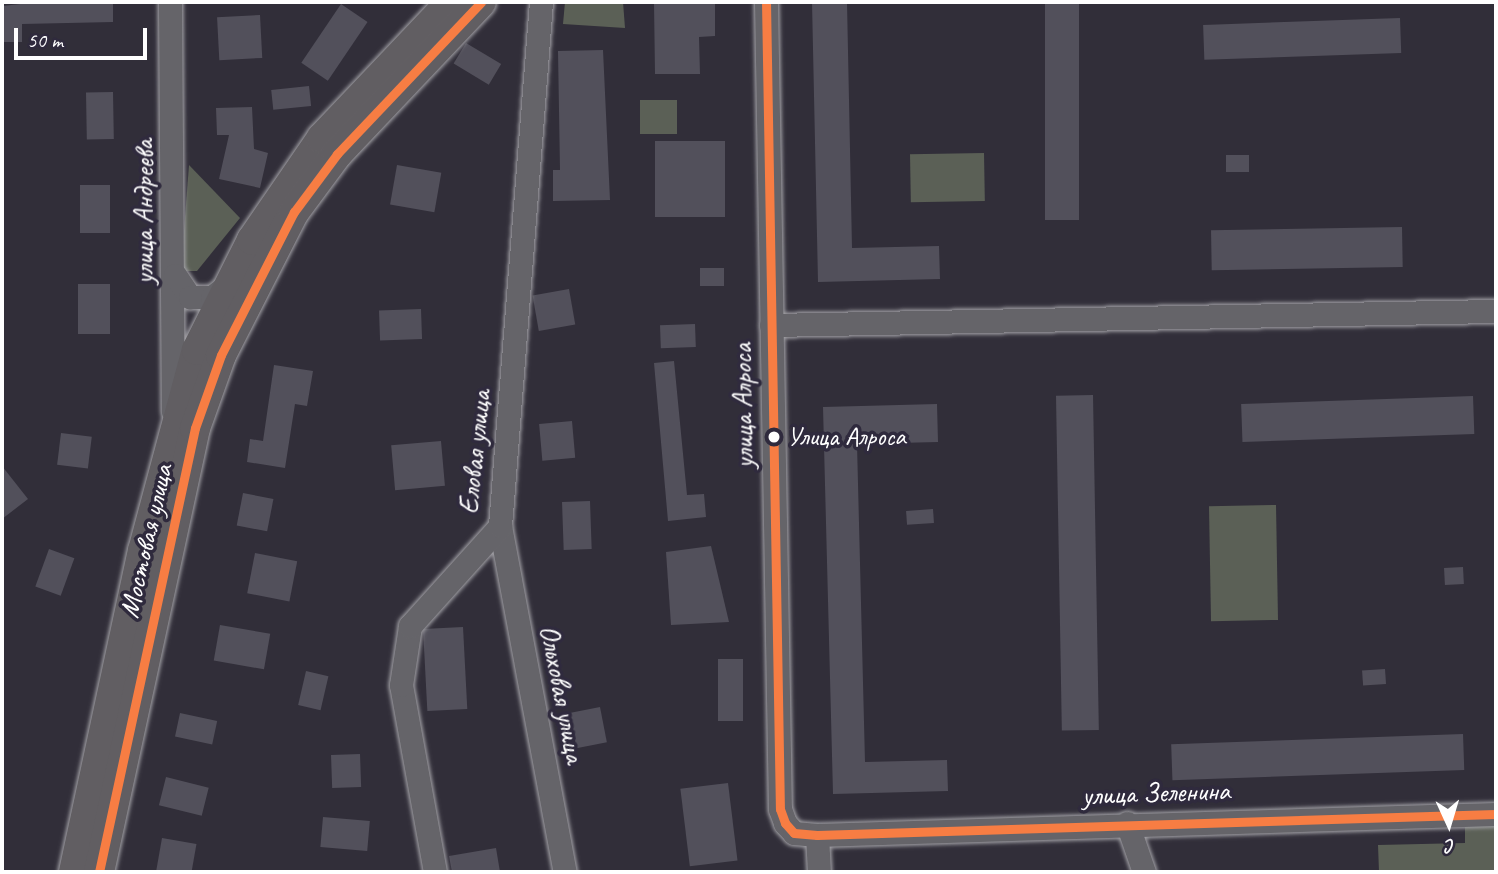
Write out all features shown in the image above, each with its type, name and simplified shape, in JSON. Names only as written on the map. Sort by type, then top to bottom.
[{"type":"main road","name":"Мостовая улица","points":[[75,872],[173,423],[197,350],[226,286],[322,138],[451,2]]},
{"type":"main road","name":"Мостовая улица","points":[[99,872],[195,428],[221,355],[294,212],[363,125],[481,2]]},
{"type":"street","name":"улица Андреева","points":[[170,2],[175,275],[173,423]]},
{"type":"street","name":"Еловая улица","points":[[435,872],[401,685],[410,626],[500,526],[541,2]]},
{"type":"street","name":"улица Алроса","points":[[766,2],[780,809],[794,832],[817,835]]},
{"type":"street","points":[[175,275],[190,297],[212,297],[226,286]]},
{"type":"street","points":[[771,325],[1496,312]]},
{"type":"street","name":"Ольховая улица","points":[[500,526],[565,872]]},
{"type":"street","name":"улица Зеленина","points":[[817,835],[1127,823],[1496,814]]},
{"type":"street","points":[[1127,823],[1144,872]]},
{"type":"street","points":[[817,835],[819,872]]},
{"type":"shaded area","points":[[565,2],[623,2],[625,28],[563,24]]},
{"type":"shaded area","points":[[640,100],[677,100],[677,134],[640,134]]},
{"type":"shaded area","points":[[984,153],[985,201],[911,202],[910,154]]},
{"type":"shaded area","points":[[189,165],[240,218],[197,271],[181,271]]},
{"type":"shaded area","points":[[1276,505],[1278,620],[1211,621],[1209,506]]},
{"type":"shaded area","points":[[1496,824],[1496,872],[1379,872],[1378,845],[1465,843],[1465,825]]},
{"type":"building","points":[[39,2],[113,2],[113,22],[22,24],[22,42],[2,42],[2,6]]},
{"type":"building","points":[[812,2],[847,2],[852,248],[939,246],[940,279],[818,282]]},
{"type":"building","points":[[1045,2],[1079,2],[1079,220],[1045,220]]},
{"type":"building","points":[[654,3],[715,3],[715,36],[699,37],[700,74],[655,74]]},
{"type":"building","points":[[341,4],[368,22],[328,81],[301,63]]},
{"type":"building","points":[[260,15],[262,58],[219,60],[217,17]]},
{"type":"building","points":[[1400,18],[1401,53],[1204,60],[1203,25]]},
{"type":"building","points":[[466,43],[501,64],[489,85],[454,64]]},
{"type":"building","points":[[603,50],[610,200],[553,201],[553,170],[560,170],[558,51]]},
{"type":"building","points":[[309,86],[311,106],[273,110],[271,90]]},
{"type":"building","points":[[86,92],[113,92],[114,139],[87,139]]},
{"type":"building","points":[[252,107],[254,149],[268,153],[260,188],[219,179],[229,135],[217,135],[216,108]]},
{"type":"building","points":[[655,141],[725,141],[725,217],[655,217]]},
{"type":"building","points":[[1226,155],[1249,155],[1249,172],[1226,172]]},
{"type":"building","points":[[397,165],[441,173],[434,212],[390,204]]},
{"type":"building","points":[[80,185],[110,185],[110,233],[80,233]]},
{"type":"building","points":[[1402,227],[1403,267],[1212,270],[1211,230]]},
{"type":"building","points":[[700,268],[724,268],[724,286],[700,286]]},
{"type":"building","points":[[78,284],[110,284],[110,334],[78,334]]},
{"type":"building","points":[[569,289],[575,324],[539,331],[533,295]]},
{"type":"building","points":[[421,309],[422,339],[380,340],[379,310]]},
{"type":"building","points":[[695,324],[696,347],[661,348],[660,325]]},
{"type":"building","points":[[674,361],[687,495],[704,494],[706,517],[668,521],[654,363]]},
{"type":"building","points":[[274,365],[313,371],[307,406],[295,404],[285,468],[247,462],[250,439],[263,441]]},
{"type":"building","points":[[1093,395],[1099,730],[1062,731],[1056,396]]},
{"type":"building","points":[[1473,396],[1474,434],[1242,442],[1241,404]]},
{"type":"building","points":[[937,404],[938,442],[857,444],[865,762],[947,760],[948,791],[833,794],[823,407]]},
{"type":"building","points":[[572,421],[575,458],[542,461],[539,424]]},
{"type":"building","points":[[61,433],[92,437],[88,469],[57,465]]},
{"type":"building","points":[[441,441],[445,486],[395,490],[391,445]]},
{"type":"building","points":[[2,466],[28,499],[2,519]]},
{"type":"building","points":[[243,493],[273,499],[267,531],[237,525]]},
{"type":"building","points":[[590,501],[592,549],[564,550],[562,502]]},
{"type":"building","points":[[933,509],[934,523],[907,525],[906,511]]},
{"type":"building","points":[[711,546],[729,622],[671,625],[666,552]]},
{"type":"building","points":[[49,549],[74,558],[61,596],[35,587]]},
{"type":"building","points":[[255,553],[297,561],[289,601],[247,593]]},
{"type":"building","points":[[1463,567],[1464,584],[1445,585],[1444,568]]},
{"type":"building","points":[[220,625],[270,634],[264,669],[214,660]]},
{"type":"building","points":[[463,627],[467,709],[427,711],[423,629]]},
{"type":"building","points":[[718,659],[743,659],[743,721],[718,721]]},
{"type":"building","points":[[1385,669],[1386,684],[1363,686],[1362,671]]},
{"type":"building","points":[[306,671],[328,676],[321,710],[298,705]]},
{"type":"building","points":[[600,707],[607,742],[576,748],[570,713]]},
{"type":"building","points":[[180,713],[217,721],[212,744],[175,736]]},
{"type":"building","points":[[1463,734],[1464,770],[1172,780],[1171,744]]},
{"type":"building","points":[[360,754],[361,787],[332,788],[331,755]]},
{"type":"building","points":[[166,777],[209,788],[202,816],[159,805]]},
{"type":"building","points":[[728,783],[738,860],[690,866],[680,789]]},
{"type":"building","points":[[323,817],[370,821],[367,851],[320,847]]},
{"type":"building","points":[[162,838],[196,844],[192,872],[156,870]]},
{"type":"building","points":[[496,848],[500,872],[452,872],[449,856]]},
{"type":"transit line","points":[[99,872],[195,428],[221,355],[294,212],[337,154],[481,2]]},
{"type":"transit line","points":[[766,2],[780,809],[785,823],[794,833],[817,835],[1496,814]]},
{"type":"place","name":"Улица Алроса","points":[[774,437]]}]
